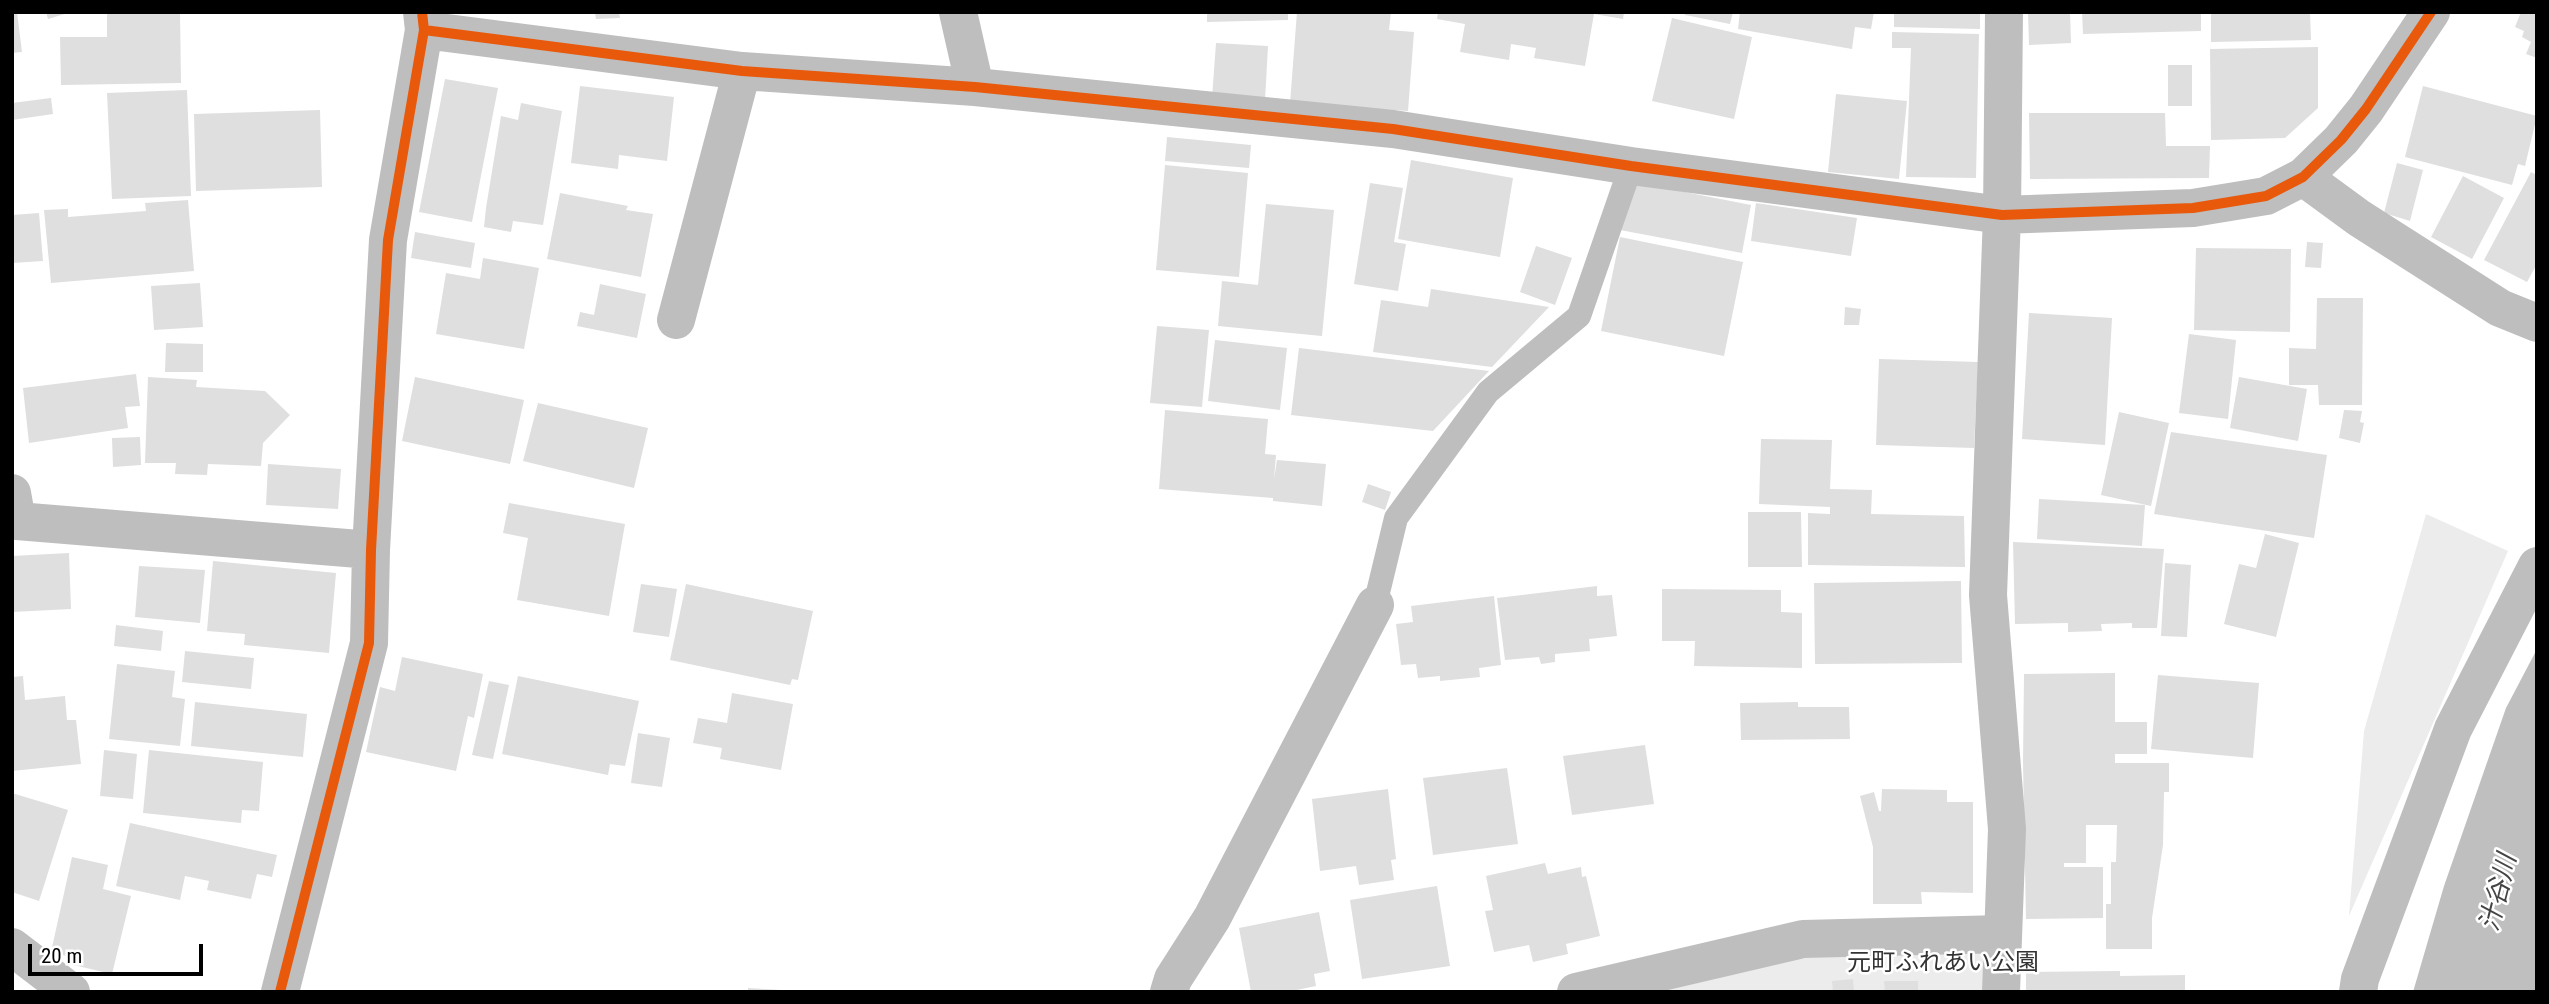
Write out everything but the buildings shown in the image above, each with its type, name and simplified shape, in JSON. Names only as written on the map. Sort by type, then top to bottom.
[{"type":"street","points":[[958,12],[975,87]]},
{"type":"street","points":[[2001,992],[2007,829],[1988,596],[2002,215],[2004,12]]},
{"type":"street","points":[[280,992],[369,643],[371,550],[388,240],[423,21],[742,71],[975,87],[1393,129],[1631,166],[2002,215],[2193,208],[2266,196],[2304,177],[2341,140],[2366,109],[2431,12]]},
{"type":"street","points":[[676,320],[742,71]]},
{"type":"street","points":[[2304,177],[2359,218],[2500,308],[2537,323]]},
{"type":"street","points":[[12,493],[17,521],[371,550]]},
{"type":"street","points":[[2358,992],[2364,967],[2453,729],[2537,566]]},
{"type":"street","points":[[1169,992],[1173,979],[1212,918],[1375,605]]},
{"type":"street","points":[[1576,992],[1803,939],[2003,934]]},
{"type":"street","points":[[12,947],[71,992]]},
{"type":"lane","points":[[1375,605],[1396,518],[1488,392],[1578,316],[1631,166]]},
{"type":"green space","points":[[2426,514],[2508,551],[2349,916],[2364,731]]},
{"type":"green space","name":"元町ふれあい公園","points":[[2003,934],[2001,992],[1559,992],[1578,986]]},
{"type":"water","name":"汁谷川","points":[[2537,649],[2537,992],[2413,992],[2444,886],[2506,708]]},
{"type":"cycle path","points":[[280,992],[369,643],[371,550],[388,240],[424,30],[422,12]]},
{"type":"cycle path","points":[[424,30],[742,71],[975,87],[1393,129],[1631,166],[2002,215],[2193,208],[2266,196],[2303,177],[2341,140],[2366,109],[2431,12]]}]
